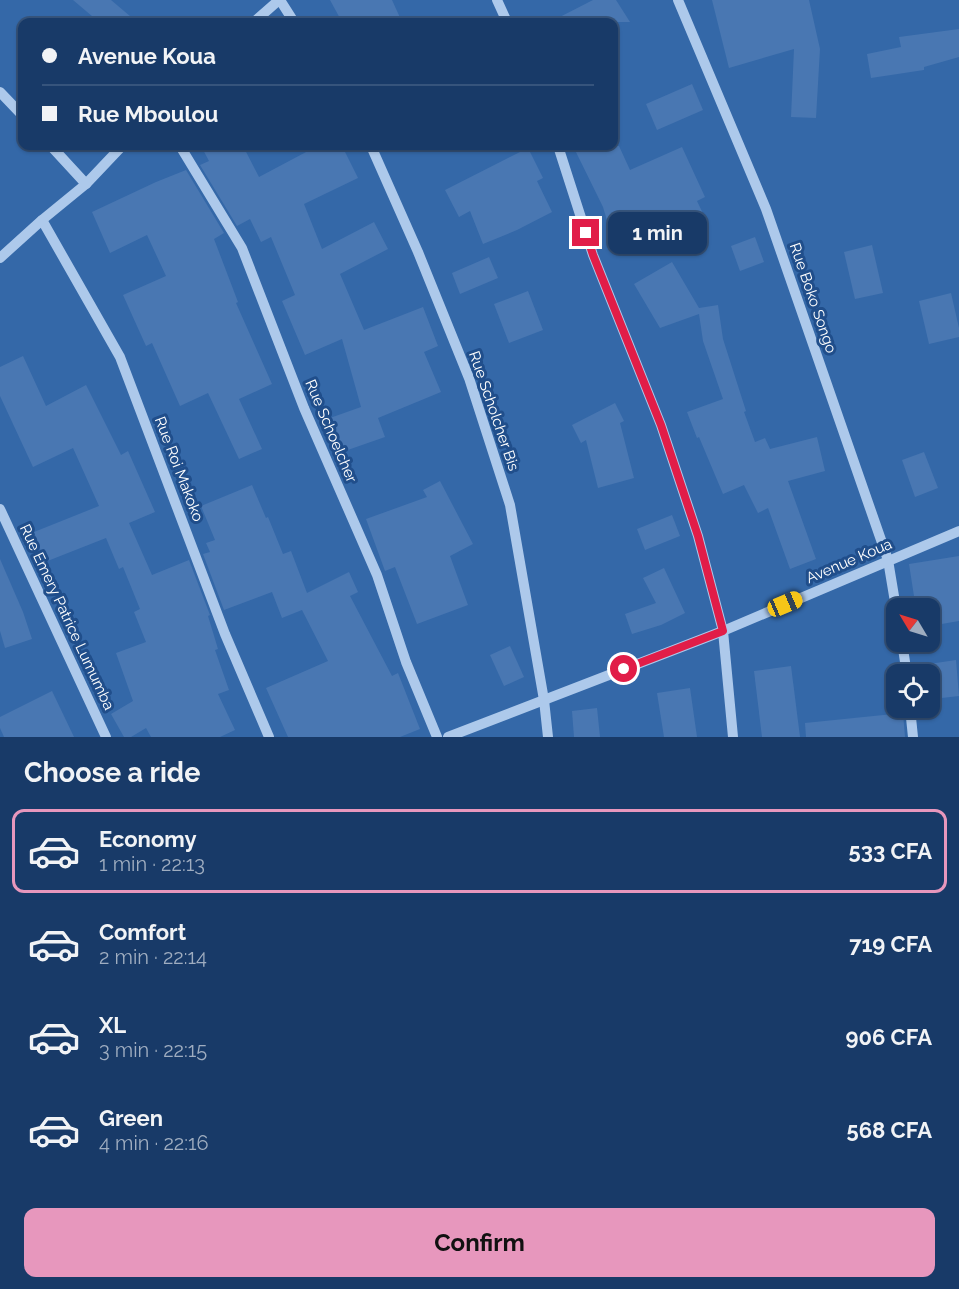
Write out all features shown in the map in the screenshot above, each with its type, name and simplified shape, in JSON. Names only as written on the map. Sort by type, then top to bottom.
[{"type":"street","points":[[259,18],[279,0],[291,18]]},
{"type":"street","points":[[497,0],[505,18]]},
{"type":"street","name":"Rue Boko Songo","points":[[678,0],[766,209],[888,560],[894,598]]},
{"type":"street","points":[[0,92],[18,111]]},
{"type":"street","points":[[55,150],[86,184]]},
{"type":"street","points":[[0,258],[86,184],[118,150]]},
{"type":"street","name":"Rue Schoelcher","points":[[182,150],[242,248],[304,408],[377,575],[406,662],[437,737]]},
{"type":"street","name":"Rue Scholcher Bis","points":[[373,150],[418,252],[469,378],[510,505],[544,700]]},
{"type":"street","points":[[559,150],[593,255],[661,425],[698,536],[723,631],[733,737]]},
{"type":"street","name":"Rue Roi Makoko","points":[[42,220],[120,357],[225,634],[269,737]]},
{"type":"street","name":"Rue Emery Patrice Lumumba","points":[[0,509],[106,737]]},
{"type":"street","name":"Avenue Koua","points":[[448,737],[723,631],[959,531]]},
{"type":"street","points":[[544,700],[548,737]]},
{"type":"street","points":[[911,718],[913,737]]},
{"type":"shaded area","points":[[0,0],[959,0],[959,737],[0,737]]},
{"type":"building","points":[[73,0],[111,0],[132,18],[94,18]]},
{"type":"building","points":[[330,0],[392,0],[400,18],[340,18]]},
{"type":"building","points":[[593,0],[616,0],[630,22],[618,22],[618,18],[558,18]]},
{"type":"building","points":[[712,0],[809,0],[820,49],[816,118],[791,117],[794,49],[729,68]]},
{"type":"building","points":[[959,29],[959,57],[924,67],[924,70],[871,78],[867,54],[901,47],[899,37]]},
{"type":"building","points":[[692,84],[703,110],[657,130],[646,104]]},
{"type":"building","points":[[619,146],[630,170],[682,147],[705,197],[697,201],[708,224],[616,251],[603,207],[575,150],[618,150]]},
{"type":"building","points":[[203,150],[245,150],[259,177],[307,150],[344,150],[358,178],[304,204],[322,249],[374,222],[388,249],[340,274],[364,330],[423,307],[438,346],[424,352],[441,392],[378,418],[385,437],[342,452],[330,418],[361,407],[342,339],[305,355],[282,301],[295,295],[271,237],[261,242],[250,219],[237,226],[200,165],[209,161]]},
{"type":"building","points":[[524,150],[529,150],[543,178],[537,181],[552,212],[483,244],[470,211],[459,217],[445,190]]},
{"type":"building","points":[[186,170],[224,233],[214,239],[238,302],[236,303],[272,384],[239,399],[262,449],[239,459],[208,393],[180,406],[152,343],[146,346],[123,295],[166,276],[147,235],[110,253],[92,212]]},
{"type":"building","points":[[755,237],[764,262],[740,271],[731,246]]},
{"type":"building","points":[[872,245],[883,293],[855,299],[844,252]]},
{"type":"building","points":[[489,257],[498,278],[460,294],[452,273]]},
{"type":"building","points":[[672,262],[699,308],[718,305],[723,339],[755,442],[765,438],[770,449],[817,437],[825,471],[788,481],[816,559],[790,569],[768,508],[758,513],[744,485],[723,494],[687,412],[723,399],[703,341],[699,314],[660,328],[634,284]]},
{"type":"building","points":[[528,291],[543,330],[509,343],[494,304]]},
{"type":"building","points":[[951,293],[959,337],[929,344],[919,301]]},
{"type":"building","points":[[23,356],[46,406],[86,385],[121,455],[128,451],[155,512],[129,523],[152,575],[189,560],[210,615],[208,616],[218,649],[215,650],[229,690],[218,694],[235,730],[220,737],[151,737],[146,728],[131,737],[124,737],[111,714],[133,701],[116,653],[146,642],[134,612],[140,609],[123,567],[119,569],[106,538],[45,562],[34,532],[99,506],[73,448],[33,467],[0,396],[0,367]]},
{"type":"building","points":[[615,403],[624,421],[620,423],[634,478],[598,488],[586,440],[581,443],[572,425]]},
{"type":"building","points":[[924,452],[938,488],[915,497],[902,460]]},
{"type":"building","points":[[440,481],[473,544],[450,556],[468,605],[417,624],[395,567],[385,571],[366,519],[427,497],[423,490]]},
{"type":"building","points":[[252,485],[283,554],[291,551],[307,593],[349,572],[358,592],[350,596],[392,676],[398,673],[420,729],[400,737],[288,737],[266,688],[328,661],[302,610],[282,618],[272,592],[224,610],[203,554],[210,552],[206,543],[215,540],[201,506]]},
{"type":"building","points":[[672,515],[680,536],[645,550],[637,529]]},
{"type":"building","points":[[959,556],[959,621],[940,624],[940,598],[914,598],[909,564]]},
{"type":"building","points":[[0,559],[32,639],[5,648],[0,631]]},
{"type":"building","points":[[664,568],[685,613],[661,625],[632,634],[625,614],[656,603],[643,578]]},
{"type":"building","points":[[510,646],[524,677],[504,686],[490,655]]},
{"type":"building","points":[[956,660],[959,696],[940,698],[940,664],[929,664]]},
{"type":"building","points":[[791,666],[800,737],[762,737],[754,671]]},
{"type":"building","points":[[690,688],[697,737],[664,737],[657,693]]},
{"type":"building","points":[[52,691],[74,737],[4,737],[0,728],[0,717]]},
{"type":"building","points":[[597,708],[600,737],[574,737],[572,711]]},
{"type":"building","points":[[886,715],[886,718],[903,718],[905,737],[806,737],[805,723]]},
{"type":"route","points":[[586,233],[661,425],[698,536],[723,631],[624,669]]}]
